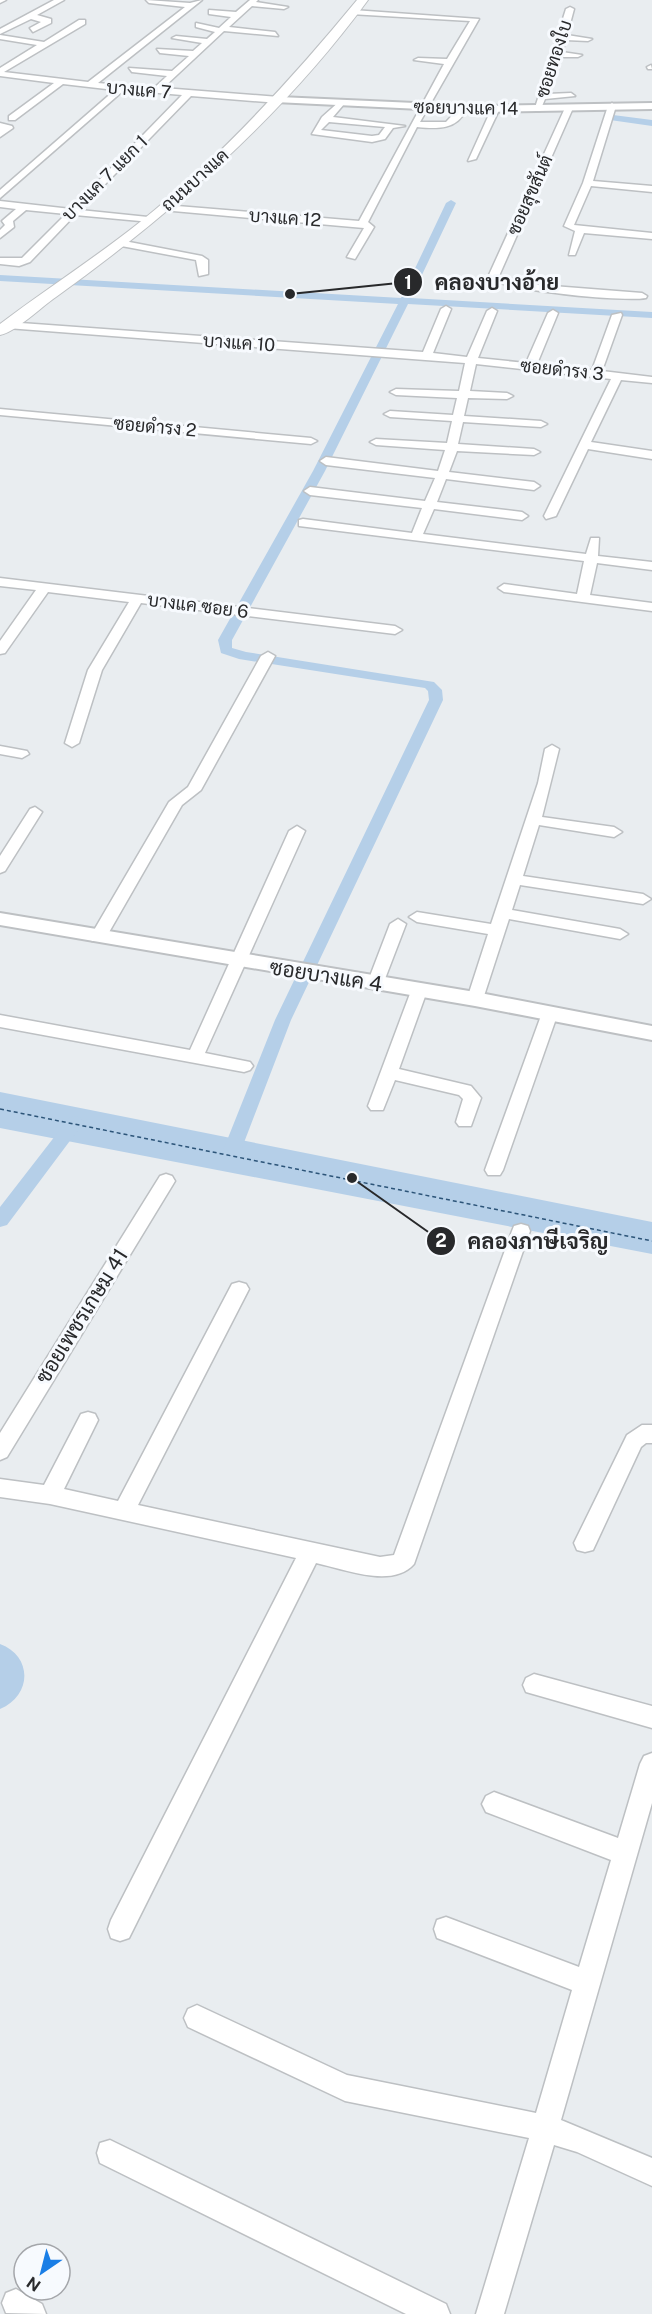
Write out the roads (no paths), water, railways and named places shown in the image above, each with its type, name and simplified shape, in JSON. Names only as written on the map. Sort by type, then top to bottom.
[{"type":"main road","name":"ถนนบางแค","points":[[4,328],[165,208],[279,100],[363,0]]},
{"type":"street","points":[[0,32],[60,0]]},
{"type":"street","points":[[149,1],[195,2]]},
{"type":"street","points":[[155,91],[210,42],[251,1],[284,7]]},
{"type":"street","points":[[90,85],[195,2]]},
{"type":"street","name":"ซอยทองใบ","points":[[537,109],[563,37],[570,9]]},
{"type":"street","points":[[212,12],[238,15]]},
{"type":"street","points":[[352,257],[369,227],[362,224],[423,107],[476,19],[353,12]]},
{"type":"street","points":[[30,16],[48,21],[33,30]]},
{"type":"street","points":[[0,72],[82,22]]},
{"type":"street","points":[[200,25],[221,30],[275,34]]},
{"type":"street","points":[[0,37],[44,44]]},
{"type":"street","points":[[563,37],[588,39]]},
{"type":"street","points":[[138,38],[133,44],[139,47]]},
{"type":"street","points":[[176,38],[210,42]]},
{"type":"street","points":[[160,51],[196,54]]},
{"type":"street","points":[[556,54],[578,55]]},
{"type":"street","points":[[418,60],[449,62]]},
{"type":"street","points":[[132,70],[175,74]]},
{"type":"street","name":"บางแค 7","points":[[0,72],[90,85],[279,100]]},
{"type":"street","points":[[12,118],[61,82]]},
{"type":"street","points":[[0,195],[123,87]]},
{"type":"street","name":"บางแค 7 แยก 1","points":[[0,261],[23,262],[188,94]]},
{"type":"street","points":[[541,97],[571,96]]},
{"type":"street","name":"ซอยบางแค 14","points":[[279,100],[495,110],[652,106]]},
{"type":"street","points":[[341,103],[315,132],[372,139],[382,137],[391,125]]},
{"type":"street","points":[[612,106],[588,183],[569,226],[580,230],[652,236]]},
{"type":"street","name":"ซอยสุขสันต์","points":[[569,108],[493,277],[502,281],[554,288],[642,296]]},
{"type":"street","points":[[325,119],[391,125],[449,125],[458,120],[463,109]]},
{"type":"street","points":[[471,159],[495,110]]},
{"type":"street","points":[[374,116],[415,124]]},
{"type":"street","points":[[0,134],[8,128]]},
{"type":"street","points":[[588,183],[652,189]]},
{"type":"street","points":[[0,204],[148,220]]},
{"type":"street","points":[[0,235],[10,225],[4,221],[23,207]]},
{"type":"street","name":"บางแค 12","points":[[165,208],[295,216],[362,224]]},
{"type":"street","points":[[572,253],[580,230]]},
{"type":"street","points":[[119,243],[199,258],[203,260],[204,274]]},
{"type":"street","points":[[427,356],[446,309]]},
{"type":"street","points":[[417,537],[443,475],[452,446],[471,360],[492,311]]},
{"type":"street","points":[[530,367],[553,313]]},
{"type":"street","points":[[596,373],[617,315]]},
{"type":"street","name":"บางแค 10","points":[[4,328],[471,360]]},
{"type":"street","name":"ซอยดำรง 3","points":[[471,360],[652,380]]},
{"type":"street","points":[[550,516],[618,375]]},
{"type":"street","points":[[396,392],[507,396]]},
{"type":"street","name":"ซอยดำรง 2","points":[[0,412],[311,441]]},
{"type":"street","points":[[390,414],[541,424]]},
{"type":"street","points":[[376,442],[534,452]]},
{"type":"street","points":[[585,445],[652,455]]},
{"type":"street","points":[[326,461],[534,486]]},
{"type":"street","points":[[310,491],[522,516]]},
{"type":"street","points":[[303,523],[652,566]]},
{"type":"street","points":[[583,598],[595,541]]},
{"type":"street","name":"บางแค ซอย 6","points":[[0,582],[395,630]]},
{"type":"street","points":[[0,650],[45,587]]},
{"type":"street","points":[[504,588],[652,607]]},
{"type":"street","points":[[72,743],[95,670],[138,598]]},
{"type":"street","points":[[98,938],[176,802],[194,790],[268,656]]},
{"type":"street","points":[[475,999],[533,820],[552,749]]},
{"type":"street","points":[[0,750],[22,754]]},
{"type":"street","points":[[0,868],[34,812]]},
{"type":"street","points":[[533,820],[614,832]]},
{"type":"street","points":[[195,1057],[297,831]]},
{"type":"street","points":[[513,879],[643,899]]},
{"type":"street","points":[[501,913],[620,934]]},
{"type":"street","points":[[417,917],[496,930]]},
{"type":"street","name":"ซอยบางแค 4","points":[[0,919],[98,938],[475,999],[652,1033]]},
{"type":"street","points":[[375,984],[398,924]]},
{"type":"street","points":[[377,1106],[419,991]]},
{"type":"street","points":[[494,1170],[550,1013]]},
{"type":"street","points":[[0,1021],[244,1066]]},
{"type":"street","points":[[389,1073],[465,1090],[472,1098],[465,1122]]},
{"type":"street","name":"ซอยเพชรเกษม 41","points":[[0,1451],[166,1181]]},
{"type":"street","points":[[0,1488],[50,1495],[380,1567],[400,1564],[406,1557],[521,1231]]},
{"type":"street","points":[[124,1511],[239,1289]]},
{"type":"street","points":[[50,1495],[88,1420]]},
{"type":"street","points":[[585,1543],[634,1441],[642,1434],[652,1434]]},
{"type":"street","points":[[120,1929],[187,1802],[310,1553]]},
{"type":"street","points":[[534,1685],[652,1718]]},
{"type":"street","points":[[490,2314],[546,2129],[585,1982],[652,1764]]},
{"type":"street","points":[[494,1804],[625,1853]]},
{"type":"street","points":[[447,1929],[585,1982]]},
{"type":"street","points":[[196,2018],[345,2088],[546,2129],[579,2139],[652,2172]]},
{"type":"street","points":[[110,2153],[436,2314]]},
{"type":"water","points":[[0,1092],[652,1222],[652,1254],[0,1128]]},
{"type":"waterway","points":[[613,118],[652,123]]},
{"type":"waterway","points":[[404,301],[451,203]]},
{"type":"waterway","points":[[0,278],[404,301]]},
{"type":"waterway","points":[[231,1153],[283,1020],[436,700],[435,690],[429,685],[244,656],[226,650],[225,640],[319,471],[404,301]]},
{"type":"waterway","points":[[404,301],[652,315]]},
{"type":"waterway","points":[[0,1220],[75,1122]]},
{"type":"waterway","points":[[0,1654],[13,1666],[12,1684],[0,1698]]},
{"type":"place","name":"คลองบางอ้าย","points":[[290,294]]},
{"type":"place","name":"คลองภาษีเจริญ","points":[[352,1178]]}]
